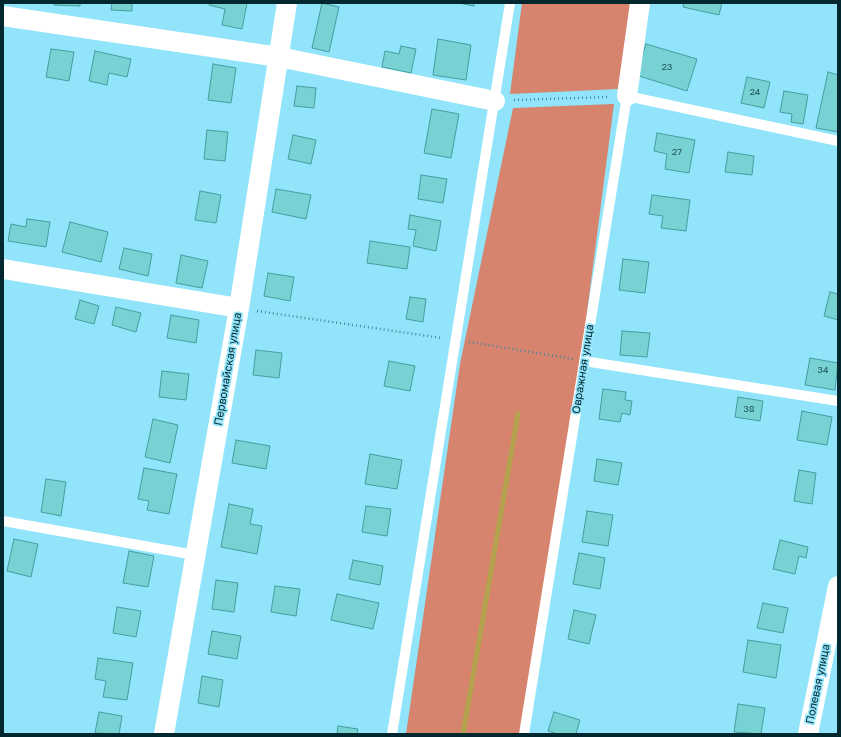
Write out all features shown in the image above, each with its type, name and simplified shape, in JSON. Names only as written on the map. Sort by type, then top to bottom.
[{"type":"street","name":"Первомайская улица","points":[[164,734],[239,308],[287,3]]},
{"type":"street","name":"Овражная улица","points":[[627,96],[640,3]]},
{"type":"street","points":[[3,16],[279,57],[495,101]]},
{"type":"street","points":[[3,269],[239,308]]},
{"type":"street","name":"Полевая улица","points":[[808,734],[838,586]]},
{"type":"lane","points":[[392,734],[510,3]]},
{"type":"lane","points":[[627,96],[838,141]]},
{"type":"lane","name":"Овражная улица","points":[[524,734],[627,96]]},
{"type":"lane","points":[[584,361],[838,401]]},
{"type":"lane","points":[[3,522],[195,555]]},
{"type":"path","points":[[495,101],[627,96]]},
{"type":"path","points":[[239,308],[456,340],[584,361]]},
{"type":"shaded area","points":[[522,3],[631,3],[618,89],[510,94]]},
{"type":"shaded area","points":[[614,104],[582,351],[521,734],[406,734],[460,364],[513,108]]},
{"type":"building","points":[[54,3],[80,3],[80,6],[54,5]]},
{"type":"building","points":[[112,3],[132,3],[132,11],[111,10]]},
{"type":"building","points":[[209,3],[247,3],[242,29],[222,25],[225,9],[209,5]]},
{"type":"building","points":[[322,3],[339,7],[329,52],[312,48]]},
{"type":"building","points":[[459,3],[474,3],[474,6]]},
{"type":"building","points":[[684,3],[722,3],[719,15],[683,7]]},
{"type":"building","points":[[438,39],[471,45],[466,80],[433,75]]},
{"type":"building","points":[[646,44],[697,59],[687,91],[636,75]]},
{"type":"building","points":[[401,46],[416,49],[411,73],[382,67],[385,51],[399,54]]},
{"type":"building","points":[[51,49],[74,52],[69,81],[46,77]]},
{"type":"building","points":[[95,51],[131,59],[127,77],[109,73],[107,85],[89,81]]},
{"type":"building","points":[[213,64],[236,68],[231,103],[208,100]]},
{"type":"building","points":[[828,72],[838,75],[838,132],[816,128]]},
{"type":"building","points":[[747,77],[770,82],[764,108],[741,103]]},
{"type":"building","points":[[297,86],[316,88],[314,108],[294,106]]},
{"type":"building","points":[[784,91],[808,95],[803,124],[791,122],[792,114],[780,112]]},
{"type":"building","points":[[432,109],[459,114],[451,158],[424,153]]},
{"type":"building","points":[[207,130],[228,132],[225,161],[204,159]]},
{"type":"building","points":[[657,133],[695,140],[689,173],[665,169],[667,154],[654,151]]},
{"type":"building","points":[[293,135],[316,140],[311,164],[288,159]]},
{"type":"building","points":[[728,152],[754,156],[752,175],[725,172]]},
{"type":"building","points":[[421,175],[447,179],[443,203],[418,199]]},
{"type":"building","points":[[276,189],[311,195],[306,219],[272,212]]},
{"type":"building","points":[[200,191],[221,195],[216,223],[195,220]]},
{"type":"building","points":[[652,195],[690,200],[686,231],[661,228],[663,216],[649,214]]},
{"type":"building","points":[[410,215],[441,221],[436,251],[413,246],[416,230],[408,229]]},
{"type":"building","points":[[27,219],[50,222],[46,247],[8,241],[11,224],[26,227]]},
{"type":"building","points":[[70,222],[108,232],[101,262],[62,252]]},
{"type":"building","points":[[370,241],[410,247],[407,269],[367,263]]},
{"type":"building","points":[[124,248],[152,254],[148,276],[119,269]]},
{"type":"building","points":[[181,255],[208,261],[202,288],[176,283]]},
{"type":"building","points":[[623,259],[649,262],[645,293],[619,290]]},
{"type":"building","points":[[268,273],[294,277],[290,301],[264,296]]},
{"type":"building","points":[[830,292],[838,294],[838,320],[824,316]]},
{"type":"building","points":[[410,297],[426,299],[423,322],[406,319]]},
{"type":"building","points":[[80,300],[99,306],[94,324],[75,319]]},
{"type":"building","points":[[116,307],[141,313],[136,332],[112,325]]},
{"type":"building","points":[[171,315],[199,320],[196,343],[167,338]]},
{"type":"building","points":[[622,331],[650,333],[647,357],[620,355]]},
{"type":"building","points":[[256,350],[282,353],[279,378],[253,375]]},
{"type":"building","points":[[810,358],[838,363],[835,390],[805,385]]},
{"type":"building","points":[[389,361],[415,366],[410,391],[384,386]]},
{"type":"building","points":[[162,371],[189,374],[186,400],[159,397]]},
{"type":"building","points":[[603,389],[626,392],[625,400],[632,401],[630,415],[622,413],[620,422],[599,419]]},
{"type":"building","points":[[738,397],[763,401],[760,421],[735,417]]},
{"type":"building","points":[[802,411],[832,417],[827,445],[797,440]]},
{"type":"building","points":[[153,419],[178,425],[170,463],[145,457]]},
{"type":"building","points":[[236,440],[270,446],[266,469],[232,463]]},
{"type":"building","points":[[370,454],[402,460],[397,489],[365,484]]},
{"type":"building","points":[[597,459],[622,463],[618,485],[594,481]]},
{"type":"building","points":[[144,468],[177,474],[169,514],[147,510],[149,501],[138,499]]},
{"type":"building","points":[[799,470],[816,473],[812,504],[794,501]]},
{"type":"building","points":[[46,479],[66,482],[61,516],[41,512]]},
{"type":"building","points":[[229,504],[253,509],[250,524],[262,526],[257,554],[221,547]]},
{"type":"building","points":[[366,506],[391,509],[387,536],[362,532]]},
{"type":"building","points":[[587,511],[613,515],[608,546],[582,542]]},
{"type":"building","points":[[14,539],[38,544],[31,577],[7,571]]},
{"type":"building","points":[[780,540],[808,547],[806,558],[799,556],[795,574],[773,569]]},
{"type":"building","points":[[129,551],[154,556],[148,587],[123,583]]},
{"type":"building","points":[[579,553],[605,558],[600,589],[573,584]]},
{"type":"building","points":[[353,560],[383,566],[380,585],[349,579]]},
{"type":"building","points":[[216,580],[238,583],[234,612],[212,609]]},
{"type":"building","points":[[275,586],[300,589],[296,616],[271,612]]},
{"type":"building","points":[[337,594],[379,603],[373,629],[331,620]]},
{"type":"building","points":[[763,603],[788,608],[783,633],[757,628]]},
{"type":"building","points":[[117,607],[141,611],[136,637],[113,633]]},
{"type":"building","points":[[574,610],[596,615],[589,644],[568,639]]},
{"type":"building","points":[[212,631],[241,636],[237,659],[208,654]]},
{"type":"building","points":[[748,640],[781,645],[776,678],[743,672]]},
{"type":"building","points":[[98,658],[133,663],[127,700],[103,697],[106,681],[95,679]]},
{"type":"building","points":[[202,676],[223,680],[219,707],[198,703]]},
{"type":"building","points":[[738,704],[765,708],[761,734],[734,732]]},
{"type":"building","points":[[99,712],[122,716],[119,734],[95,733]]},
{"type":"building","points":[[554,712],[580,720],[576,734],[558,734],[548,731]]},
{"type":"building","points":[[338,726],[358,729],[357,734],[337,734]]},
{"type":"waterway","points":[[463,734],[518,414]]}]
